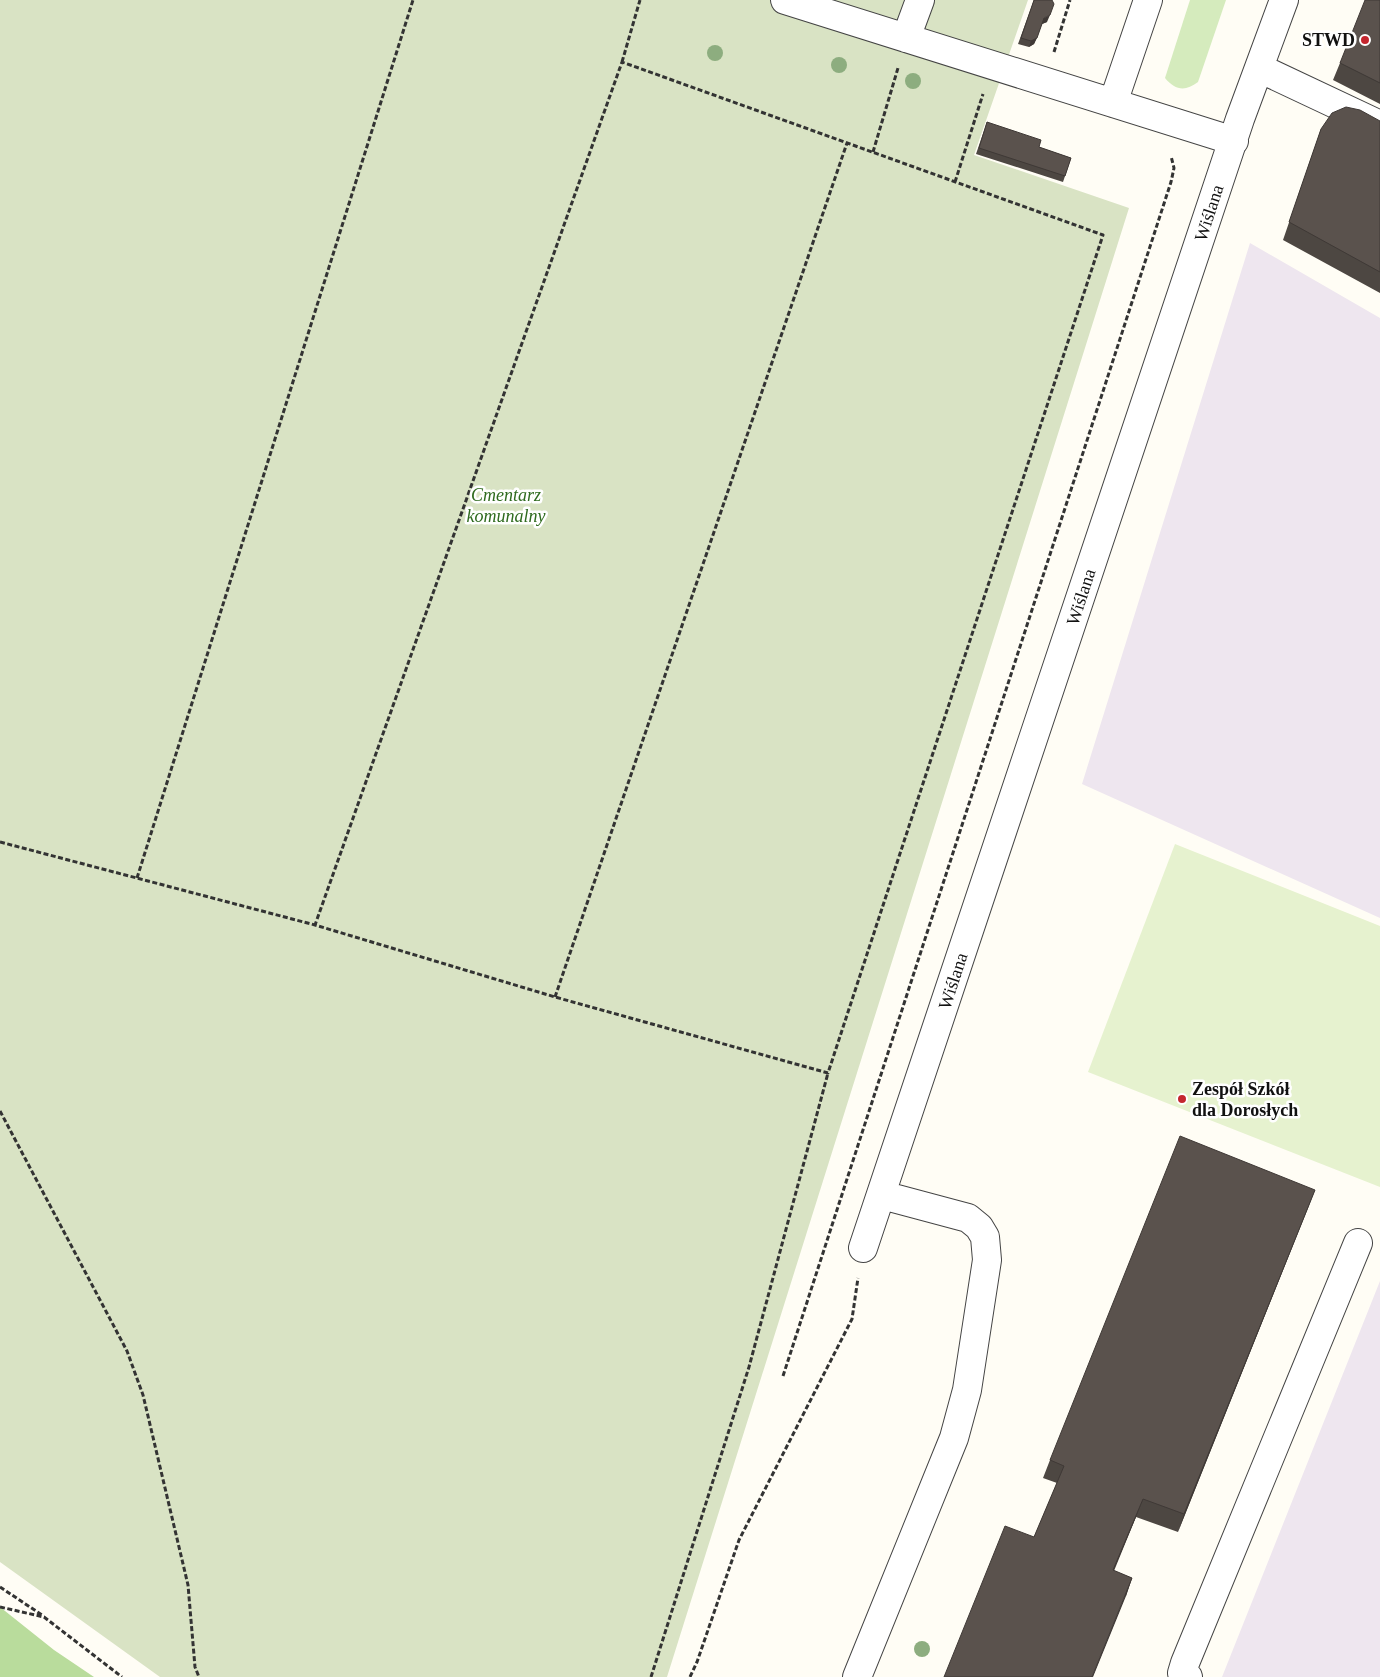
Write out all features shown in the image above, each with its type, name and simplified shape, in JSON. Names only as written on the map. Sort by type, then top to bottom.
[{"type":"street","points":[[785,0],[1234,141]]},
{"type":"street","points":[[906,38],[920,0]]},
{"type":"street","points":[[1113,103],[1148,0]]},
{"type":"street","name":"Wiślana","points":[[863,1248],[1234,141],[1284,0]]},
{"type":"street","points":[[1259,68],[1380,125]]},
{"type":"street","points":[[857,1677],[954,1438],[967,1390],[987,1260],[985,1237],[979,1227],[968,1218],[882,1195]]},
{"type":"street","points":[[1183,1676],[1358,1243]]},
{"type":"path","points":[[137,878],[413,0]]},
{"type":"path","points":[[315,925],[622,62],[640,0]]},
{"type":"path","points":[[1044,81],[1070,0]]},
{"type":"path","points":[[873,152],[906,38]]},
{"type":"path","points":[[622,62],[1103,235],[828,1073],[749,1367],[651,1677]]},
{"type":"path","points":[[955,182],[992,65]]},
{"type":"path","points":[[555,997],[847,143]]},
{"type":"path","points":[[783,1376],[1172,182],[1174,161],[1171,154]]},
{"type":"path","points":[[0,842],[315,925],[555,997],[828,1073]]},
{"type":"path","points":[[0,1111],[127,1351],[143,1395],[188,1585],[194,1667],[198,1677]]},
{"type":"path","points":[[690,1677],[697,1662],[739,1540],[852,1318],[863,1248]]},
{"type":"path","points":[[0,1586],[122,1677]]},
{"type":"path","points":[[0,1607],[44,1617]]},
{"type":"shaded area","points":[[1250,243],[1380,318],[1380,918],[1082,784]]},
{"type":"shaded area","points":[[1380,1281],[1380,1677],[1222,1677]]},
{"type":"green space","name":"Cmentarz komunalny","points":[[0,0],[1028,0],[974,155],[1129,208],[667,1677],[160,1677],[0,1562]]},
{"type":"green space","points":[[1190,0],[1226,0],[1198,82],[1189,87],[1180,88],[1165,78]]},
{"type":"green space","points":[[1175,844],[1380,926],[1380,1187],[1088,1072]]},
{"type":"green space","points":[[0,1607],[54,1650],[94,1677],[0,1677]]},
{"type":"building","points":[[1034,0],[1052,0],[1054,4],[1050,15],[1044,18],[1037,38],[1031,41],[1021,38]]},
{"type":"building","name":"STWD","points":[[1365,0],[1380,0],[1380,83],[1340,63]]},
{"type":"building","points":[[1346,107],[1360,110],[1380,121],[1380,272],[1289,222],[1321,129],[1332,113]]},
{"type":"building","points":[[987,122],[1041,140],[1039,147],[1071,158],[1065,176],[979,148]]},
{"type":"building","points":[[1180,1136],[1315,1190],[1184,1514],[1143,1499],[1113,1570],[1132,1578],[1092,1677],[944,1677],[1005,1526],[1034,1537],[1064,1466],[1050,1460]]},
{"type":"place","name":"STWD","points":[[1365,40]]},
{"type":"place","name":"Zespół Szkół dla Dorosłych","points":[[1182,1099]]}]
